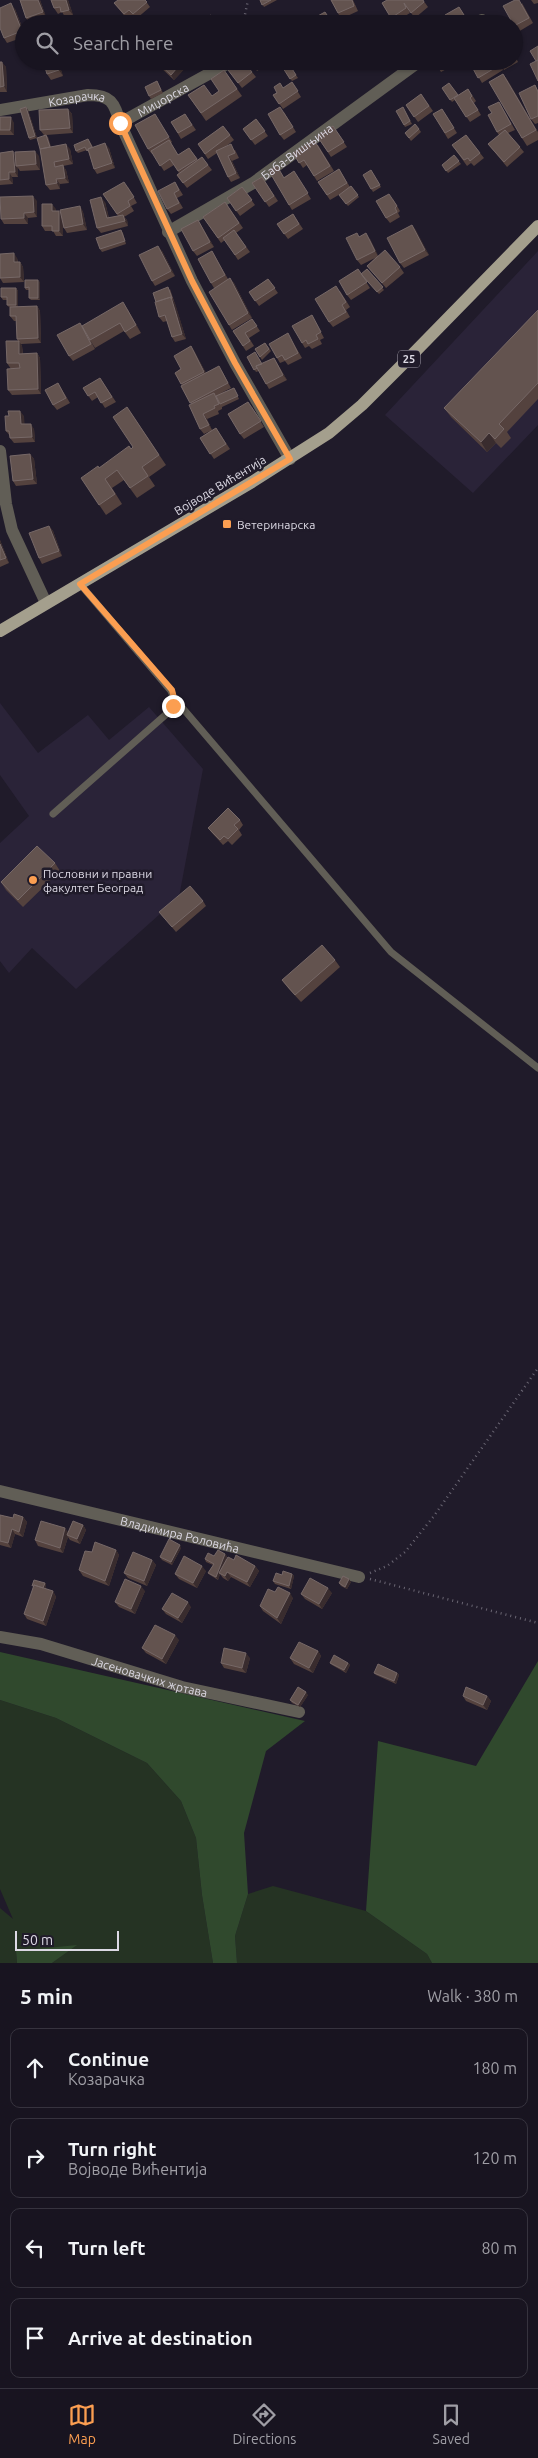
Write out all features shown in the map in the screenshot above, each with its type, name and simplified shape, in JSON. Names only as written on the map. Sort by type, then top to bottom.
[{"type":"main road","name":"Војводе Вићентија","points":[[0,631],[290,459],[329,433],[362,405],[538,226]]},
{"type":"street","name":"Миџорска","points":[[120,123],[216,70]]},
{"type":"street","name":"Баба-Вишњина","points":[[168,232],[253,183],[408,70]]},
{"type":"street","name":"Козарачка","points":[[0,110],[88,95],[103,95],[114,104],[120,123],[168,232],[217,330],[290,459]]},
{"type":"street","points":[[0,451],[6,504],[6,531],[46,603]]},
{"type":"street","name":"Владимира Роловића","points":[[0,1491],[359,1577]]},
{"type":"street","name":"Јасеновачких жртава","points":[[0,1637],[41,1644],[182,1687],[299,1712]]},
{"type":"lane","points":[[80,584],[172,690],[174,698],[391,952],[538,1068]]},
{"type":"lane","points":[[53,814],[171,710],[174,698]]},
{"type":"path","points":[[245,15],[248,0]]},
{"type":"path","points":[[359,1577],[387,1566],[405,1552],[444,1502],[538,1368]]},
{"type":"path","points":[[359,1577],[538,1623]]},
{"type":"shaded area","points":[[538,251],[538,425],[473,493],[385,415]]},
{"type":"shaded area","points":[[0,703],[38,753],[88,715],[109,740],[149,707],[203,769],[179,897],[76,989],[32,948],[9,973],[0,961],[0,843],[29,816],[0,775]]},
{"type":"green space","points":[[0,1652],[305,1721],[266,1751],[244,1833],[248,1894],[235,1936],[237,1963],[213,1963],[202,1895],[196,1838],[181,1801],[147,1763],[56,1718],[0,1700]]},
{"type":"green space","points":[[538,1661],[538,1963],[432,1963],[427,1954],[366,1911],[378,1741],[476,1766]]},
{"type":"green space","points":[[0,1700],[56,1718],[147,1763],[181,1801],[196,1838],[202,1895],[213,1963],[52,1963],[75,1946],[16,1952],[17,1963],[0,1963],[0,1908],[13,1919],[0,1889]]},
{"type":"green space","points":[[273,1886],[366,1911],[427,1954],[432,1963],[237,1963],[235,1936],[248,1894]]},
{"type":"green space","points":[[77,1945],[52,1963],[17,1963],[16,1951]]},
{"type":"building","points":[[20,0],[38,0],[43,12],[34,15],[25,15]]},
{"type":"building","points":[[51,0],[66,0],[69,10],[61,12],[60,7],[54,8]]},
{"type":"building","points":[[118,0],[145,0],[147,2],[133,14],[129,10],[124,14],[114,3]]},
{"type":"building","points":[[260,0],[271,0],[262,5]]},
{"type":"building","points":[[331,0],[352,0],[354,6],[338,13]]},
{"type":"building","points":[[387,0],[423,0],[424,2],[411,13],[404,3],[406,8],[396,15],[389,15],[382,3]]},
{"type":"building","points":[[519,0],[529,18],[523,21],[523,15],[508,15],[503,6]]},
{"type":"building","points":[[11,3],[16,15],[15,34],[4,38],[0,28],[0,8]]},
{"type":"building","points":[[459,7],[464,15],[445,15]]},
{"type":"building","points":[[538,46],[538,60],[536,61],[530,51]]},
{"type":"building","points":[[538,60],[538,81],[530,64]]},
{"type":"building","points":[[0,62],[2,62],[4,86],[0,87]]},
{"type":"building","points":[[46,70],[59,70],[47,74]]},
{"type":"building","points":[[166,70],[175,70],[171,75]]},
{"type":"building","points":[[224,70],[237,89],[201,113],[188,95],[204,85],[212,96],[219,91],[211,79]]},
{"type":"building","points":[[228,70],[250,70],[252,72],[238,83]]},
{"type":"building","points":[[284,70],[293,70],[296,75],[290,79]]},
{"type":"building","points":[[474,70],[492,70],[478,78]]},
{"type":"building","points":[[503,74],[536,130],[522,138],[489,82]]},
{"type":"building","points":[[157,81],[161,90],[149,96],[145,87]]},
{"type":"building","points":[[292,82],[298,91],[279,104],[273,95],[277,93],[274,87],[280,83],[283,88]]},
{"type":"building","points":[[449,83],[458,95],[450,100],[442,88]]},
{"type":"building","points":[[535,85],[538,92],[538,116],[531,119],[519,93]]},
{"type":"building","points":[[468,89],[472,96],[470,98],[478,110],[466,117],[454,98]]},
{"type":"building","points":[[421,94],[429,106],[414,117],[406,105]]},
{"type":"building","points":[[499,102],[511,124],[497,132],[488,115],[492,113],[488,107]]},
{"type":"building","points":[[26,107],[35,136],[29,138],[20,109]]},
{"type":"building","points":[[280,107],[293,127],[280,135],[268,114]]},
{"type":"building","points":[[403,107],[410,121],[404,125],[396,111]]},
{"type":"building","points":[[68,109],[70,128],[40,130],[39,110]]},
{"type":"building","points":[[442,109],[454,128],[445,133],[433,114]]},
{"type":"building","points":[[155,114],[169,137],[148,149],[135,125]]},
{"type":"building","points":[[185,114],[192,125],[178,133],[171,122]]},
{"type":"building","points":[[0,117],[11,117],[10,130],[0,130]]},
{"type":"building","points":[[256,119],[265,131],[251,140],[243,129]]},
{"type":"building","points":[[415,124],[419,129],[409,138],[405,133]]},
{"type":"building","points":[[223,126],[230,135],[205,154],[198,144]]},
{"type":"building","points":[[333,126],[344,142],[328,152],[317,136]]},
{"type":"building","points":[[505,130],[520,147],[504,162],[488,144]]},
{"type":"building","points":[[46,135],[50,147],[40,149],[37,138]]},
{"type":"building","points":[[466,135],[480,153],[470,161],[468,158],[464,160],[452,145]]},
{"type":"building","points":[[88,139],[92,147],[87,151],[85,147],[76,151],[74,145]]},
{"type":"building","points":[[169,140],[178,155],[189,148],[197,159],[178,171],[170,159],[160,166],[151,151]]},
{"type":"building","points":[[314,140],[330,166],[314,176],[304,160],[299,163],[293,153]]},
{"type":"building","points":[[105,143],[112,163],[94,169],[88,149]]},
{"type":"building","points":[[66,144],[69,159],[54,162],[55,167],[63,165],[65,178],[56,179],[57,183],[46,185],[40,149]]},
{"type":"building","points":[[231,144],[235,153],[228,156],[236,173],[228,177],[216,151]]},
{"type":"building","points":[[13,151],[15,172],[9,172],[9,179],[0,180],[0,153]]},
{"type":"building","points":[[35,151],[36,164],[16,166],[15,152]]},
{"type":"building","points":[[454,155],[459,161],[446,171],[442,165]]},
{"type":"building","points":[[202,157],[208,165],[183,183],[177,175]]},
{"type":"building","points":[[277,166],[284,178],[294,171],[308,193],[289,205],[269,171]]},
{"type":"building","points":[[339,169],[347,183],[327,195],[318,182]]},
{"type":"building","points":[[371,170],[380,185],[371,189],[363,175]]},
{"type":"building","points":[[262,177],[274,196],[265,202],[252,183]]},
{"type":"building","points":[[124,182],[134,197],[128,201],[130,206],[117,214],[103,194]]},
{"type":"building","points":[[175,182],[179,190],[174,193],[179,203],[167,209],[158,191]]},
{"type":"building","points":[[351,186],[358,195],[346,204],[339,195]]},
{"type":"building","points":[[242,187],[252,200],[236,211],[227,198]]},
{"type":"building","points":[[389,194],[397,206],[395,208],[397,212],[386,218],[376,201]]},
{"type":"building","points":[[33,196],[34,212],[24,213],[24,218],[1,219],[0,197]]},
{"type":"building","points":[[101,197],[107,218],[123,215],[125,221],[97,228],[90,200]]},
{"type":"building","points":[[225,202],[239,223],[218,238],[203,217]]},
{"type":"building","points":[[42,204],[52,204],[52,211],[59,211],[59,231],[52,231],[52,226],[42,226]]},
{"type":"building","points":[[80,206],[83,224],[64,228],[60,210]]},
{"type":"building","points":[[293,214],[299,224],[284,234],[277,224]]},
{"type":"building","points":[[198,220],[210,242],[193,251],[181,229]]},
{"type":"building","points":[[412,225],[425,250],[400,263],[387,238]]},
{"type":"building","points":[[121,230],[125,241],[100,249],[96,238]]},
{"type":"building","points":[[234,230],[246,247],[235,255],[223,238]]},
{"type":"building","points":[[357,233],[359,237],[366,233],[375,251],[357,260],[346,238]]},
{"type":"building","points":[[158,246],[171,271],[152,281],[139,255]]},
{"type":"building","points":[[385,250],[400,267],[382,283],[367,266]]},
{"type":"building","points":[[212,251],[225,275],[211,283],[198,259]]},
{"type":"building","points":[[14,253],[14,262],[20,262],[20,277],[0,278],[0,254]]},
{"type":"building","points":[[358,269],[367,282],[347,295],[339,281]]},
{"type":"building","points":[[367,269],[383,287],[377,292],[361,274]]},
{"type":"building","points":[[230,278],[248,313],[229,325],[209,292]]},
{"type":"building","points":[[268,279],[275,288],[255,301],[249,292]]},
{"type":"building","points":[[25,280],[38,280],[38,298],[29,298],[29,287],[25,288]]},
{"type":"building","points":[[336,286],[346,302],[342,305],[346,312],[329,322],[315,299]]},
{"type":"building","points":[[168,287],[172,298],[156,302],[153,293]]},
{"type":"building","points":[[1,288],[16,288],[16,305],[7,305],[7,297],[1,297]]},
{"type":"building","points":[[171,297],[182,334],[172,337],[165,315],[159,317],[155,302]]},
{"type":"building","points":[[123,302],[136,325],[125,332],[120,323],[90,340],[82,326]]},
{"type":"building","points":[[37,306],[38,338],[17,339],[16,316],[10,316],[10,307]]},
{"type":"building","points":[[538,310],[538,383],[499,424],[504,429],[495,439],[489,433],[481,442],[444,408]]},
{"type":"building","points":[[312,315],[321,332],[316,335],[318,339],[308,344],[306,340],[302,343],[292,326]]},
{"type":"building","points":[[252,319],[257,326],[245,333],[250,341],[243,346],[233,331]]},
{"type":"building","points":[[80,323],[91,344],[69,356],[57,335]]},
{"type":"building","points":[[288,333],[298,353],[285,360],[282,355],[277,358],[269,344]]},
{"type":"building","points":[[6,341],[19,341],[19,354],[37,353],[38,389],[8,390],[7,369],[20,368],[19,363],[7,363]]},
{"type":"building","points":[[265,343],[269,349],[260,357],[255,349]]},
{"type":"building","points":[[191,346],[204,372],[181,384],[175,373],[181,369],[174,356]]},
{"type":"building","points":[[255,352],[262,364],[256,366],[257,368],[254,370],[247,357]]},
{"type":"building","points":[[274,358],[283,375],[266,384],[256,366]]},
{"type":"building","points":[[219,366],[228,383],[190,403],[181,386]]},
{"type":"building","points":[[100,378],[112,397],[101,403],[95,392],[88,396],[83,388]]},
{"type":"building","points":[[58,383],[66,398],[53,405],[45,390]]},
{"type":"building","points":[[234,388],[238,396],[220,404],[216,396]]},
{"type":"building","points":[[214,393],[219,404],[203,414],[209,425],[200,429],[189,405]]},
{"type":"building","points":[[248,402],[261,421],[240,434],[228,414]]},
{"type":"building","points":[[127,407],[159,455],[142,467],[148,476],[130,488],[117,470],[105,479],[115,494],[99,505],[81,478],[98,466],[99,468],[129,446],[131,449],[133,447],[113,417]]},
{"type":"building","points":[[8,411],[20,411],[21,424],[31,424],[32,437],[10,438],[9,431],[6,431],[5,416],[9,416]]},
{"type":"building","points":[[216,428],[226,444],[210,454],[200,438]]},
{"type":"building","points":[[30,454],[33,479],[13,481],[10,456]]},
{"type":"building","points":[[49,526],[59,551],[39,558],[29,533]]},
{"type":"building","points":[[0,544],[6,558],[0,560]]},
{"type":"building","points":[[228,808],[240,820],[234,825],[238,829],[228,839],[224,836],[220,840],[208,828]]},
{"type":"building","name":"Пословни и правни факултет Београд","points":[[37,846],[55,863],[18,900],[1,882]]},
{"type":"building","points":[[190,886],[203,901],[172,927],[159,912]]},
{"type":"building","points":[[322,945],[335,960],[295,995],[282,980]]},
{"type":"building","points":[[14,1514],[23,1517],[19,1532],[12,1529],[8,1543],[0,1541],[0,1515],[13,1518]]},
{"type":"building","points":[[41,1521],[65,1528],[60,1548],[35,1540]]},
{"type":"building","points":[[73,1521],[83,1525],[77,1539],[67,1535]]},
{"type":"building","points":[[169,1539],[180,1545],[171,1562],[160,1557]]},
{"type":"building","points":[[95,1542],[116,1550],[105,1581],[79,1570],[85,1551],[92,1552]]},
{"type":"building","points":[[218,1550],[225,1554],[216,1577],[208,1573],[214,1564],[205,1559],[208,1553],[214,1556]]},
{"type":"building","points":[[133,1552],[152,1560],[144,1581],[124,1573]]},
{"type":"building","points":[[236,1555],[255,1566],[247,1582],[227,1572],[225,1576],[219,1573],[228,1557],[234,1560]]},
{"type":"building","points":[[184,1556],[202,1566],[193,1583],[175,1574]]},
{"type":"building","points":[[283,1571],[292,1574],[289,1586],[273,1581],[276,1573],[282,1575]]},
{"type":"building","points":[[343,1576],[349,1579],[345,1587],[339,1583]]},
{"type":"building","points":[[310,1578],[328,1588],[319,1604],[301,1594]]},
{"type":"building","points":[[125,1579],[141,1586],[131,1609],[115,1602]]},
{"type":"building","points":[[34,1580],[45,1583],[43,1588],[32,1586]]},
{"type":"building","points":[[34,1585],[53,1591],[43,1621],[24,1614]]},
{"type":"building","points":[[278,1587],[290,1593],[277,1618],[260,1606],[268,1589],[275,1592]]},
{"type":"building","points":[[172,1593],[188,1602],[178,1618],[162,1609]]},
{"type":"building","points":[[155,1625],[175,1635],[162,1659],[142,1648]]},
{"type":"building","points":[[299,1642],[318,1651],[309,1668],[290,1658]]},
{"type":"building","points":[[224,1648],[246,1653],[242,1668],[221,1663]]},
{"type":"building","points":[[334,1655],[348,1663],[344,1670],[330,1663]]},
{"type":"building","points":[[378,1664],[397,1673],[394,1681],[374,1673]]},
{"type":"building","points":[[298,1687],[306,1692],[298,1705],[290,1700]]},
{"type":"building","points":[[466,1687],[487,1696],[483,1705],[463,1696]]},
{"type":"place","name":"Ветеринарска","points":[[227,524]]},
{"type":"place","name":"Пословни и правни факултет Београд","points":[[33,880]]},
{"type":"route","points":[[120,123],[168,232],[192,281],[235,363],[290,459],[80,584],[172,690],[175,702],[173,706]]}]
